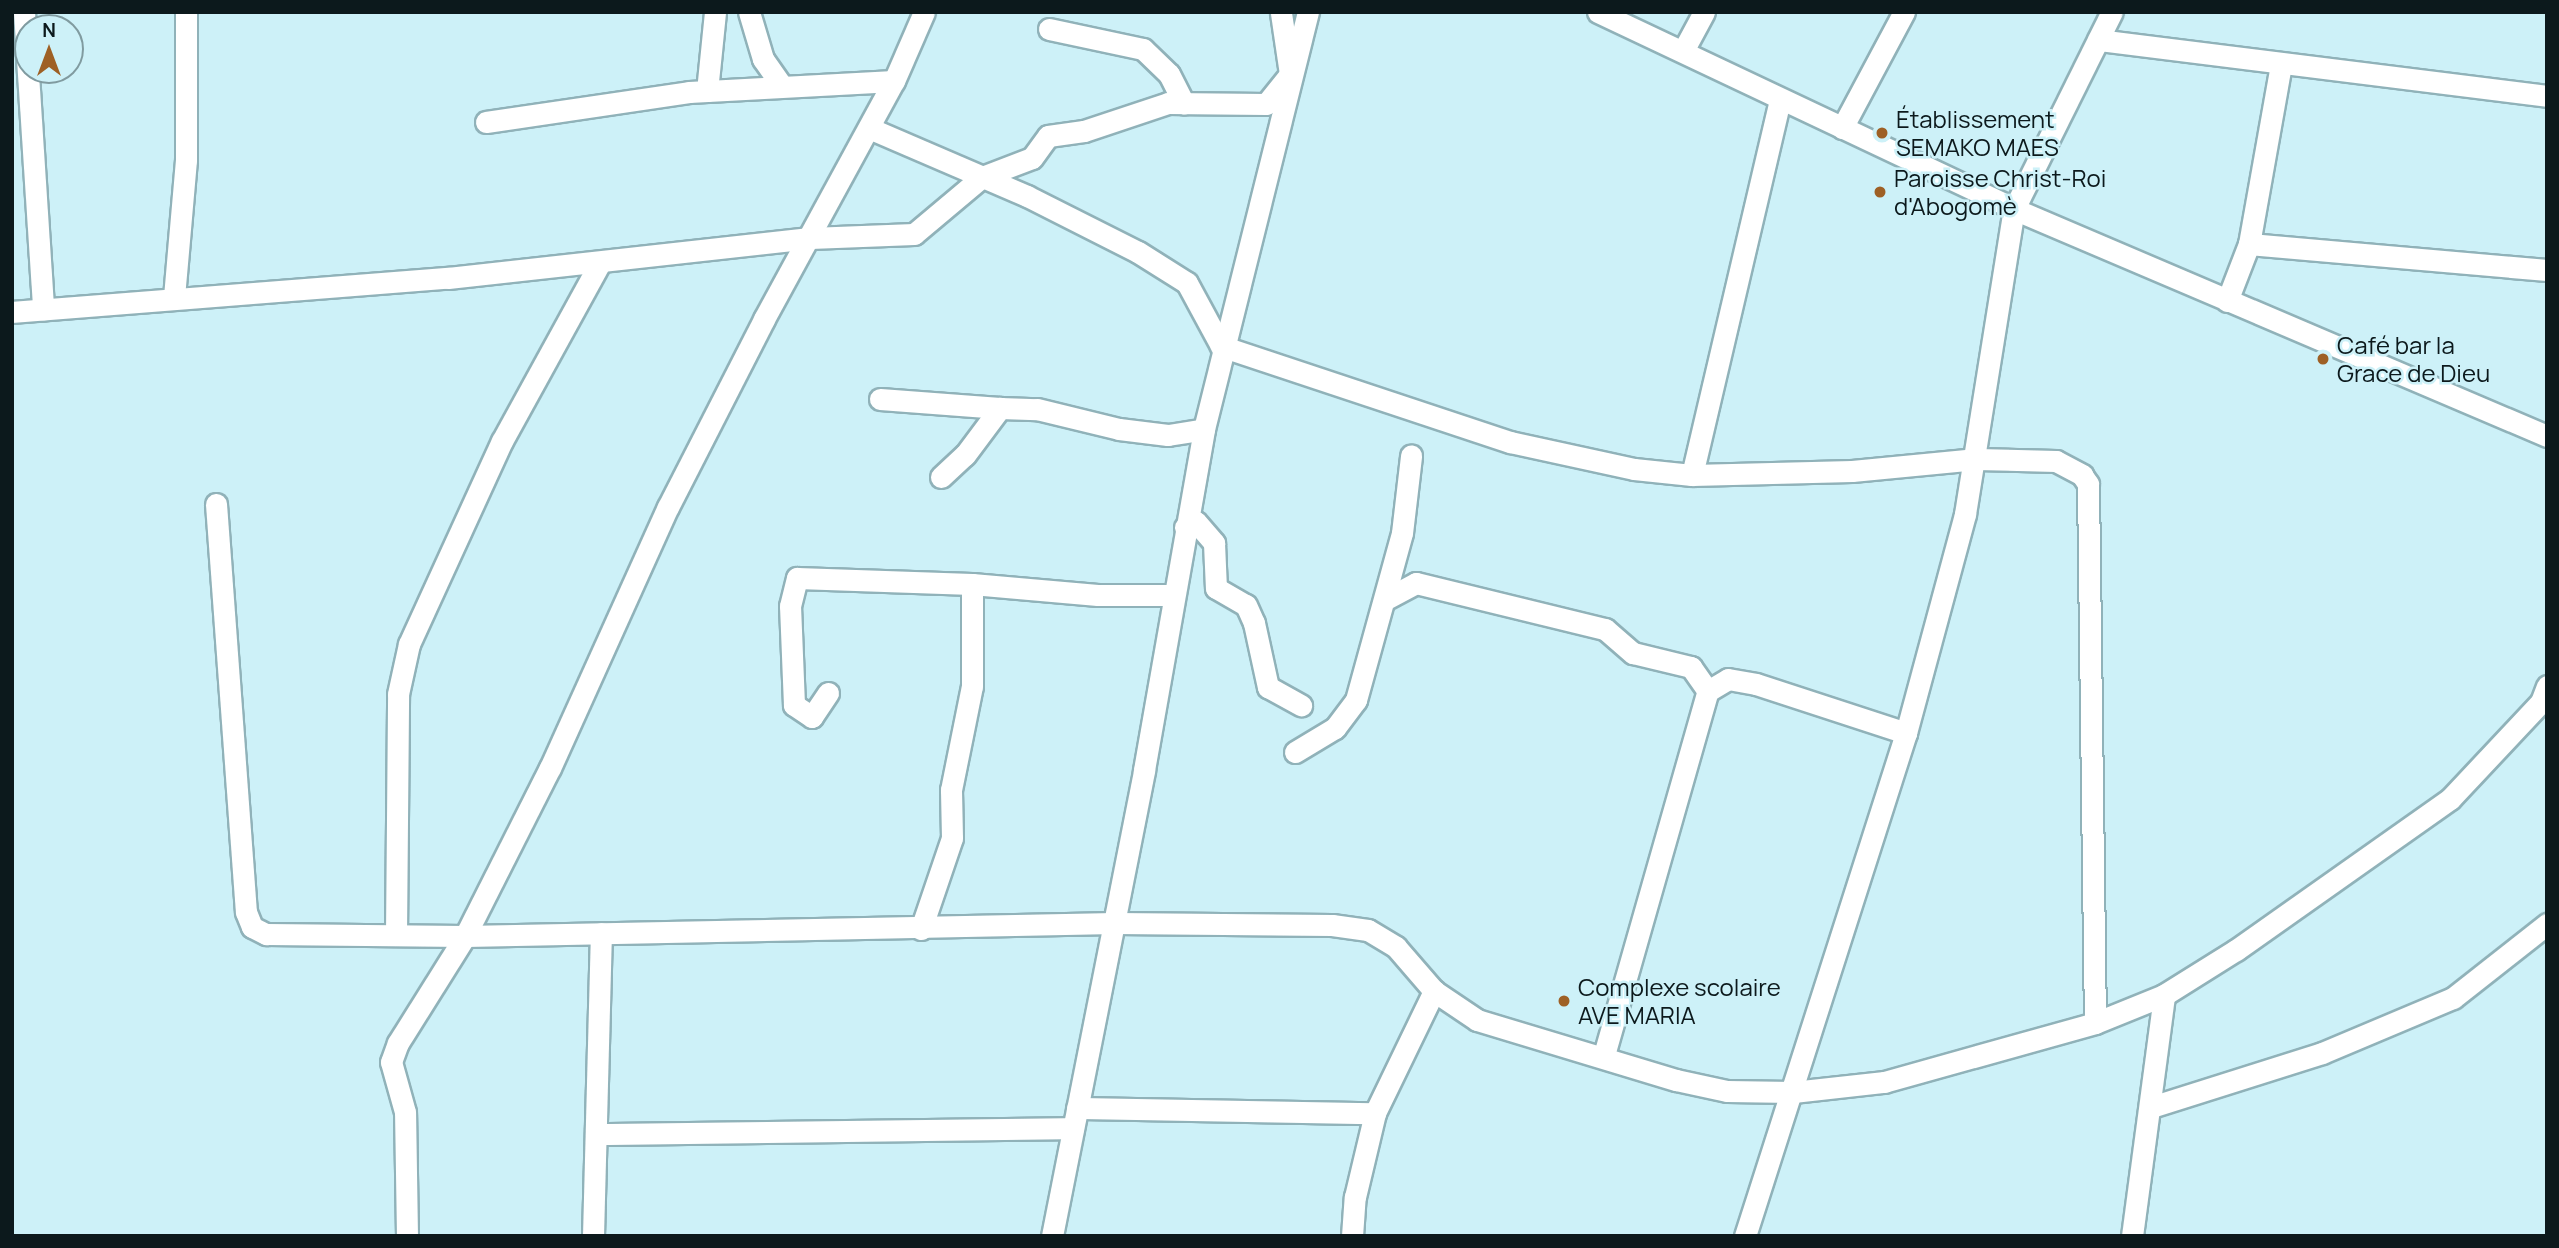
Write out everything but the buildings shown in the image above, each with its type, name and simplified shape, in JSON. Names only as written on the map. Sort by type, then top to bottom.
[{"type":"street","points":[[24,12],[43,309]]},
{"type":"street","points":[[174,298],[186,172],[186,12]]},
{"type":"street","points":[[707,91],[715,12]]},
{"type":"street","points":[[749,12],[762,59],[782,86]]},
{"type":"street","points":[[407,1236],[405,1112],[391,1062],[465,936],[550,768],[668,507],[894,81],[924,12]]},
{"type":"street","points":[[1052,1236],[1115,923],[1172,595],[1221,346],[1308,12]]},
{"type":"street","points":[[1598,12],[2014,209],[2547,436]]},
{"type":"street","points":[[1683,51],[1704,12]]},
{"type":"street","points":[[1842,128],[1904,12]]},
{"type":"street","points":[[1745,1236],[1794,1092],[1906,733],[1976,459],[2014,209],[2112,12]]},
{"type":"street","points":[[12,312],[600,264],[810,238],[914,234],[982,177],[1032,158],[1048,136],[1084,131],[1168,103],[1266,104],[1290,74],[1281,13]]},
{"type":"street","points":[[1049,29],[1143,49],[1170,74],[1184,103]]},
{"type":"street","points":[[2098,40],[2281,65],[2547,96]]},
{"type":"street","points":[[2227,301],[2249,244],[2281,65]]},
{"type":"street","points":[[486,122],[707,91],[894,81]]},
{"type":"street","points":[[1692,475],[1780,100]]},
{"type":"street","points":[[869,128],[1107,235],[1188,283],[1221,346],[1510,442],[1634,469],[1692,475],[1852,471],[1976,459],[2056,461],[2082,475],[2088,484],[2095,1023]]},
{"type":"street","points":[[2249,244],[2547,270]]},
{"type":"street","points":[[396,935],[398,694],[409,644],[502,441],[600,264]]},
{"type":"street","points":[[880,399],[1037,409],[1118,429],[1168,435],[1204,429]]},
{"type":"street","points":[[941,477],[965,455],[1000,408]]},
{"type":"street","points":[[1295,752],[1335,728],[1356,700],[1386,599],[1402,533],[1411,456]]},
{"type":"street","points":[[216,504],[246,912],[252,927],[266,934],[465,936],[921,929],[1115,923],[1332,925],[1368,930],[1396,947],[1434,991],[1477,1020],[1604,1055],[1676,1080],[1727,1091],[1794,1092],[1884,1082],[2095,1023],[2164,995],[2236,950],[2449,800],[2541,702],[2547,686]]},
{"type":"street","points":[[1185,527],[1196,522],[1214,543],[1216,588],[1246,605],[1254,623],[1268,687],[1301,705]]},
{"type":"street","points":[[828,693],[812,717],[794,705],[790,606],[797,578],[972,584],[1098,595],[1172,595]]},
{"type":"street","points":[[1386,599],[1416,583],[1605,629],[1633,653],[1691,667],[1708,691]]},
{"type":"street","points":[[921,929],[952,838],[951,790],[972,686],[972,584]]},
{"type":"street","points":[[1604,1055],[1708,691],[1728,679],[1756,684],[1906,733]]},
{"type":"street","points":[[2151,1107],[2322,1053],[2453,998],[2547,924]]},
{"type":"street","points":[[593,1236],[599,1134],[601,933]]},
{"type":"street","points":[[1352,1236],[1355,1197],[1376,1113],[1434,991]]},
{"type":"street","points":[[2132,1236],[2164,995]]},
{"type":"street","points":[[599,1134],[1075,1118],[1376,1113]]},
{"type":"place","name":"Établissement SEMAKO MAES","points":[[1882,133]]},
{"type":"place","name":"Paroisse Christ-Roi d'Abogomè","points":[[1880,192]]},
{"type":"place","name":"Café bar la Grace de Dieu","points":[[2323,359]]},
{"type":"place","name":"Complexe scolaire AVE MARIA","points":[[1564,1001]]}]
